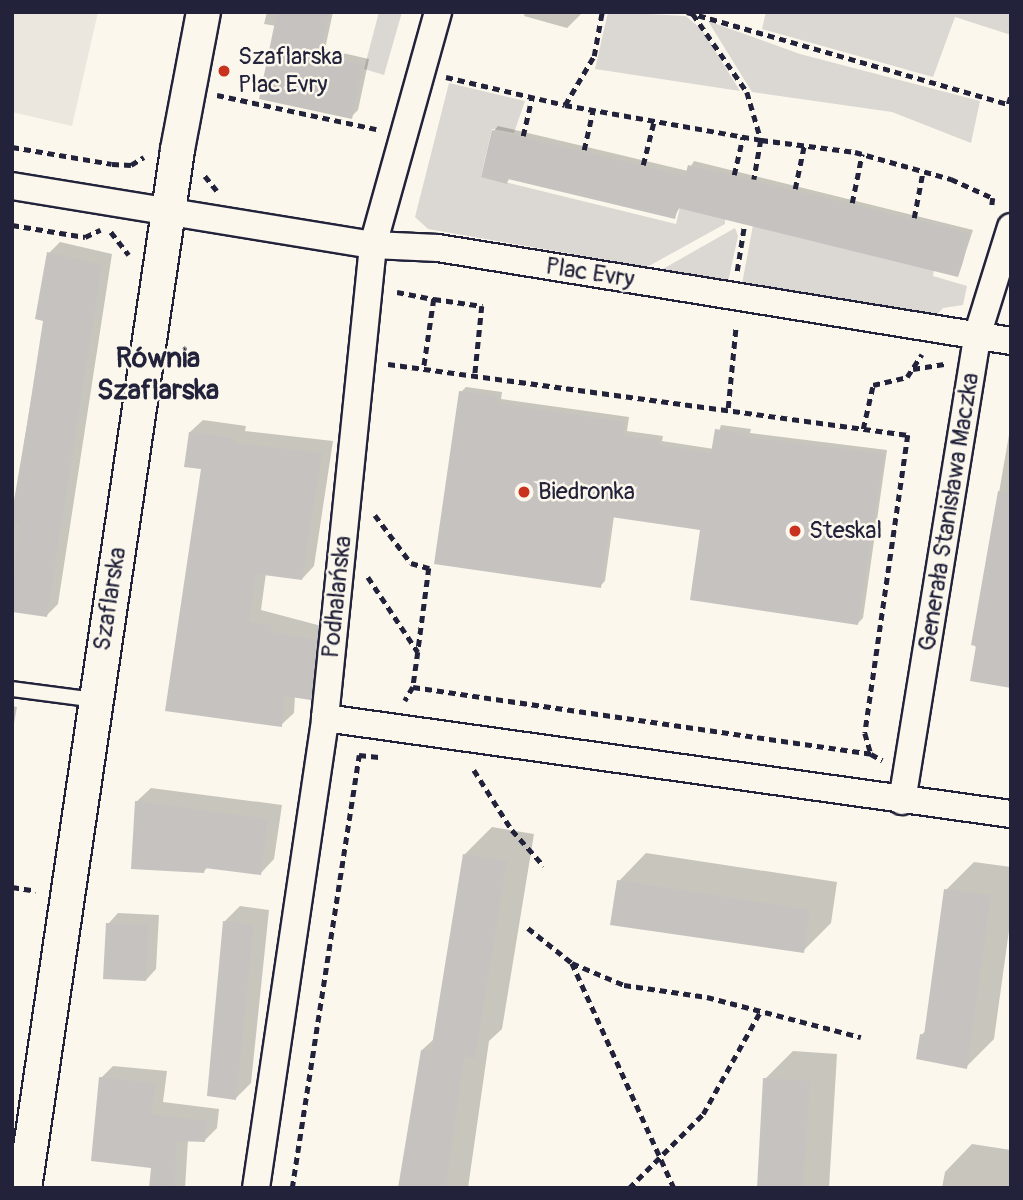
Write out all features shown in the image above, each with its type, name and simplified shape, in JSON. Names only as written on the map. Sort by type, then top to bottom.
[{"type":"street","name":"Szaflarska","points":[[24,1188],[168,210],[203,12]]},
{"type":"street","name":"Podhalańska","points":[[256,1188],[325,718],[373,244],[438,12]]},
{"type":"street","name":"Plac Evry","points":[[12,186],[373,244],[438,248],[1011,341]]},
{"type":"street","name":"Generała Stanisława Maczka","points":[[902,801],[977,336],[1011,227]]},
{"type":"street","points":[[325,718],[573,750],[902,801],[1011,814]]},
{"type":"lane","points":[[12,689],[95,700]]},
{"type":"path","points":[[565,105],[594,56],[602,12]]},
{"type":"path","points":[[691,13],[1008,104],[1011,95]]},
{"type":"path","points":[[691,13],[747,92],[761,140],[754,179]]},
{"type":"path","points":[[449,66],[446,77],[565,105],[761,140],[862,154],[923,171],[993,198],[991,210]]},
{"type":"path","points":[[211,106],[216,80]]},
{"type":"path","points":[[213,94],[388,131]]},
{"type":"path","points":[[523,136],[532,97]]},
{"type":"path","points":[[584,150],[593,110]]},
{"type":"path","points":[[643,165],[654,121]]},
{"type":"path","points":[[734,175],[743,137]]},
{"type":"path","points":[[12,147],[131,165],[153,145]]},
{"type":"path","points":[[795,189],[804,146]]},
{"type":"path","points":[[852,203],[862,154]]},
{"type":"path","points":[[202,164],[215,190],[227,196]]},
{"type":"path","points":[[914,218],[923,171]]},
{"type":"path","points":[[12,225],[85,237],[101,229],[111,232],[131,259]]},
{"type":"path","points":[[434,299],[482,306],[475,374]]},
{"type":"path","points":[[863,429],[873,385],[907,377],[936,330]]},
{"type":"path","points":[[380,363],[908,435],[866,733],[871,754]]},
{"type":"path","points":[[373,512],[411,563],[429,568],[418,652]]},
{"type":"path","points":[[413,687],[871,754],[907,773]]},
{"type":"path","points":[[292,1188],[359,755],[388,758]]},
{"type":"path","points":[[467,768],[479,770],[512,830],[544,866]]},
{"type":"path","points":[[527,928],[572,962],[624,985],[707,998],[861,1037]]},
{"type":"path","points":[[572,962],[674,1188]]},
{"type":"path","points":[[629,1188],[661,1160],[702,1114],[760,1012]]},
{"type":"shaded area","points":[[12,12],[98,12],[72,126],[12,112]]},
{"type":"shaded area","points":[[379,12],[402,12],[384,75],[364,69]]},
{"type":"shaded area","points":[[608,12],[686,16],[702,30],[740,91],[595,69]]},
{"type":"shaded area","points":[[766,12],[1011,12],[1011,35],[955,17],[933,77],[762,29]]},
{"type":"shaded area","points":[[708,21],[800,54],[980,101],[971,143],[892,112],[752,92]]},
{"type":"shaded area","points":[[449,83],[525,101],[514,133],[492,129],[481,176],[676,224],[680,207],[725,218],[725,224],[647,267],[428,229],[415,217]]},
{"type":"shaded area","points":[[753,225],[934,269],[933,276],[967,286],[963,305],[943,308],[936,316],[742,284]]},
{"type":"shaded area","points":[[735,228],[738,236],[728,282],[661,270]]},
{"type":"building","points":[[277,12],[329,12],[319,56],[363,65],[352,119],[259,99]]},
{"type":"building","points":[[492,130],[685,176],[688,165],[970,234],[958,277],[678,208],[675,219],[508,179],[507,184],[481,177]]},
{"type":"building","points":[[47,252],[102,265],[47,617],[12,612],[19,523],[12,522],[43,321],[35,319]]},
{"type":"building","points":[[459,391],[498,396],[497,403],[625,422],[623,436],[659,440],[658,445],[711,453],[715,429],[747,434],[746,437],[884,454],[858,625],[690,600],[700,530],[611,517],[601,588],[434,564]]},
{"type":"building","points":[[189,432],[234,438],[234,443],[322,453],[302,580],[256,574],[249,622],[272,625],[271,632],[317,640],[311,700],[284,696],[282,727],[165,711],[201,469],[184,467]]},
{"type":"building","points":[[998,491],[1011,492],[1011,688],[970,681],[976,646],[971,645]]},
{"type":"building","points":[[135,801],[268,819],[261,875],[205,868],[204,873],[131,869]]},
{"type":"building","points":[[463,854],[507,861],[475,1058],[464,1057],[446,1188],[398,1188],[421,1050],[431,1051]]},
{"type":"building","points":[[617,880],[810,910],[804,953],[610,925]]},
{"type":"building","points":[[944,889],[991,895],[967,1069],[916,1059],[920,1034],[924,1035]]},
{"type":"building","points":[[223,921],[254,925],[236,1100],[207,1096]]},
{"type":"building","points":[[106,923],[149,925],[146,981],[103,979]]},
{"type":"building","points":[[99,1077],[156,1083],[151,1114],[207,1121],[205,1142],[177,1141],[174,1188],[149,1188],[151,1168],[91,1161]]},
{"type":"building","points":[[763,1078],[810,1081],[803,1188],[757,1188]]},
{"type":"place","name":"Szaflarska Plac Evry","points":[[224,71]]},
{"type":"place","name":"Biedronka","points":[[524,492]]},
{"type":"place","name":"Steskal","points":[[795,531]]},
{"type":"district","name":"Równia Szaflarska","points":[[158,375]]}]
